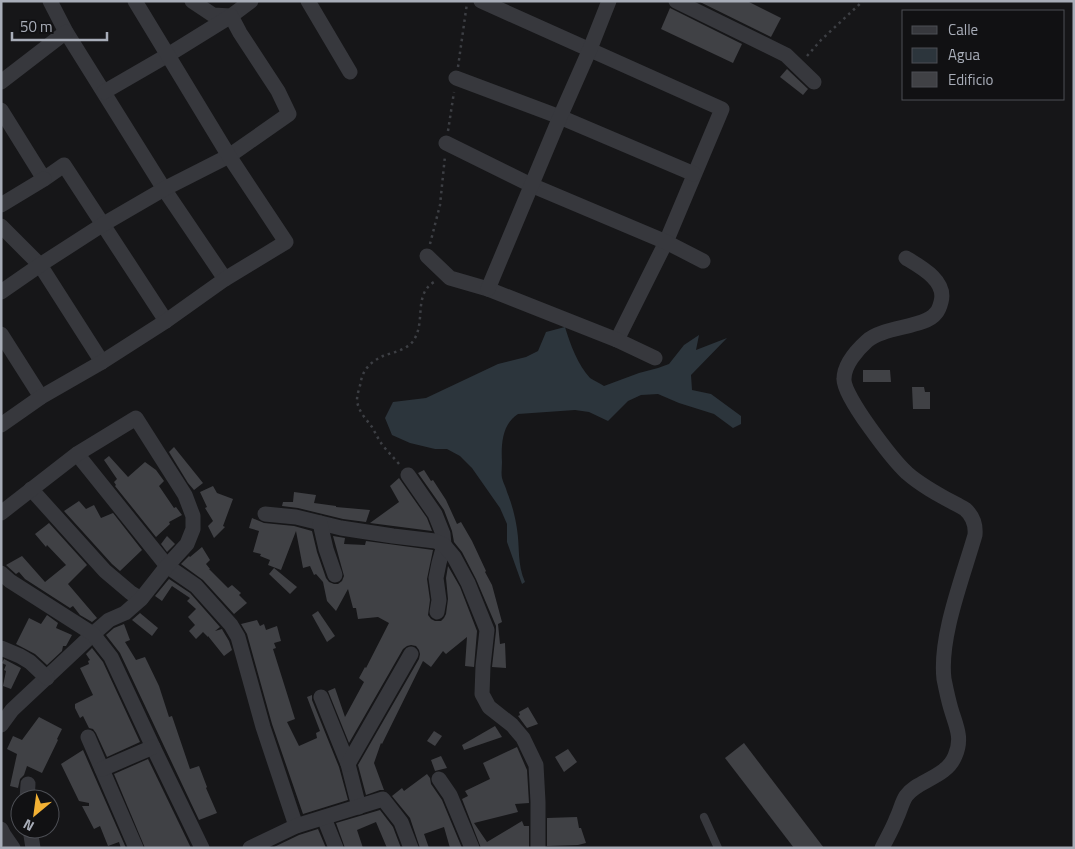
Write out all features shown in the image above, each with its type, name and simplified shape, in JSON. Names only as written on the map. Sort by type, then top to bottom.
[{"type":"street","points":[[50,1],[66,32],[164,189],[225,280]]},
{"type":"street","points":[[1,425],[41,398],[166,321],[225,280],[286,242],[229,156],[135,1]]},
{"type":"street","points":[[192,1],[213,15],[231,16]]},
{"type":"street","points":[[104,92],[231,16],[250,1]]},
{"type":"street","points":[[308,1],[350,72]]},
{"type":"street","points":[[481,1],[722,109],[666,242],[618,340]]},
{"type":"street","points":[[488,289],[590,49],[608,1]]},
{"type":"street","points":[[676,1],[786,55],[814,82]]},
{"type":"street","points":[[1,292],[40,264],[102,225],[164,189],[229,156],[289,114],[278,91],[231,16]]},
{"type":"street","points":[[1,82],[66,32]]},
{"type":"street","points":[[456,78],[560,117],[694,174]]},
{"type":"street","points":[[1,110],[44,179]]},
{"type":"street","points":[[446,143],[531,185],[666,242],[703,261]]},
{"type":"street","points":[[1,205],[64,165],[166,321]]},
{"type":"street","points":[[1,226],[40,264],[102,362]]},
{"type":"street","points":[[427,256],[450,278],[488,289],[618,340],[655,358]]},
{"type":"street","points":[[882,848],[905,797],[912,790],[947,768],[955,758],[959,744],[958,731],[946,690],[943,670],[944,651],[954,606],[976,529],[974,520],[965,509],[926,487],[906,472],[865,421],[845,389],[844,379],[846,370],[855,354],[868,340],[879,333],[929,319],[936,314],[939,308],[942,297],[940,287],[923,268],[906,258]]},
{"type":"street","points":[[1,334],[41,398]]},
{"type":"street","points":[[1,513],[77,454],[136,418],[185,495],[193,516],[193,529],[187,544],[141,599],[126,613],[109,620],[93,634],[12,710],[1,725]]},
{"type":"street","points":[[77,454],[167,566],[196,586],[231,625],[238,637],[263,727],[296,826]]},
{"type":"street","points":[[408,476],[435,514],[443,534],[444,545],[436,578],[439,600],[437,612]]},
{"type":"street","points":[[31,490],[105,571],[141,599]]},
{"type":"street","points":[[265,514],[296,517],[372,533],[435,541],[444,545],[454,557],[468,583],[487,630],[482,694],[489,707],[512,725],[523,738],[536,765],[538,848]]},
{"type":"street","points":[[320,523],[335,575]]},
{"type":"street","points":[[1,573],[10,581],[93,634],[111,657],[202,848]]},
{"type":"street","points":[[1,648],[30,662],[47,678]]},
{"type":"street","points":[[348,764],[411,654]]},
{"type":"street","points":[[321,697],[348,764],[359,807]]},
{"type":"street","points":[[88,737],[136,848]]},
{"type":"street","points":[[102,769],[153,747]]},
{"type":"street","points":[[439,779],[450,795],[472,848]]},
{"type":"street","points":[[250,848],[269,844],[296,826],[384,799],[402,822],[411,848]]},
{"type":"street","points":[[324,818],[336,848]]},
{"type":"street","points":[[1,829],[13,848]]},
{"type":"lane","points":[[704,817],[718,848]]},
{"type":"path","points":[[797,66],[862,1]]},
{"type":"path","points":[[408,476],[383,446],[362,415],[357,401],[362,377],[370,363],[406,348],[415,339],[421,314],[420,305],[425,290],[436,281],[450,278]]},
{"type":"water","points":[[565,327],[578,361],[590,378],[604,386],[669,364],[684,345],[699,335],[696,350],[727,338],[691,375],[692,390],[711,394],[741,416],[741,424],[733,428],[714,414],[658,394],[641,395],[628,401],[608,421],[589,412],[575,410],[518,414],[509,423],[504,435],[502,480],[512,506],[516,524],[522,575],[525,582],[522,584],[507,542],[507,524],[500,508],[472,468],[460,456],[447,449],[435,449],[410,443],[392,435],[385,418],[393,402],[426,398],[498,364],[526,357],[538,351],[546,332]]},
{"type":"building","points":[[698,1],[747,1],[781,18],[771,37]]},
{"type":"building","points":[[670,8],[742,44],[733,63],[661,29]]},
{"type":"building","points":[[787,69],[808,89],[803,95],[780,77]]},
{"type":"building","points":[[863,370],[890,370],[891,382],[863,382]]},
{"type":"building","points":[[912,387],[924,387],[925,392],[930,392],[930,409],[913,409]]},
{"type":"building","points":[[174,447],[203,483],[194,490],[169,452]]},
{"type":"building","points":[[109,456],[128,477],[145,462],[156,470],[164,481],[159,486],[174,508],[176,507],[182,515],[169,522],[170,524],[156,537],[115,486],[114,482],[117,479],[104,460]]},
{"type":"building","points":[[424,470],[446,500],[457,524],[461,522],[492,585],[502,622],[498,624],[500,644],[505,643],[506,668],[492,667],[496,626],[476,579],[462,552],[454,542],[444,510],[418,473]]},
{"type":"building","points":[[399,478],[427,518],[432,531],[370,523],[399,502],[390,486]]},
{"type":"building","points":[[213,486],[217,493],[233,499],[223,526],[225,527],[214,538],[208,526],[213,521],[205,508],[207,507],[200,492]]},
{"type":"building","points":[[294,492],[316,495],[314,503],[370,510],[366,522],[282,506],[283,502],[293,502]]},
{"type":"building","points":[[79,501],[86,509],[94,505],[101,518],[113,513],[142,550],[120,571],[64,511]]},
{"type":"building","points":[[252,518],[264,523],[294,526],[312,531],[326,578],[334,584],[342,581],[344,576],[333,536],[345,538],[344,544],[365,545],[366,541],[433,550],[427,579],[430,600],[428,615],[435,621],[441,621],[446,614],[448,566],[460,587],[477,631],[474,667],[465,666],[467,637],[446,654],[443,651],[431,667],[423,661],[381,743],[374,763],[384,790],[366,795],[358,765],[419,659],[419,650],[416,646],[411,645],[403,649],[349,743],[328,691],[335,688],[345,717],[364,682],[359,678],[389,623],[378,617],[358,619],[356,608],[353,608],[348,589],[336,611],[327,601],[323,582],[316,574],[314,575],[310,566],[303,568],[296,531],[281,570],[268,565],[270,560],[260,556],[261,554],[253,552],[259,531],[249,528]]},
{"type":"building","points":[[49,523],[87,565],[68,584],[97,618],[92,622],[80,615],[73,606],[70,608],[25,579],[19,572],[16,574],[6,565],[22,556],[45,582],[66,565],[35,534]]},
{"type":"building","points":[[167,536],[175,544],[167,552],[161,544]]},
{"type":"building","points":[[202,547],[210,560],[206,564],[209,569],[228,588],[232,585],[241,593],[239,595],[247,603],[234,614],[203,580],[181,564]]},
{"type":"building","points":[[274,568],[297,587],[290,594],[269,574]]},
{"type":"building","points":[[169,579],[190,593],[220,627],[215,631],[222,629],[232,650],[224,656],[203,632],[196,639],[189,631],[195,625],[188,617],[196,609],[187,601],[190,598],[172,586],[162,601],[155,596]]},
{"type":"building","points":[[318,611],[335,636],[327,642],[312,615]]},
{"type":"building","points":[[140,613],[158,628],[152,636],[132,620]]},
{"type":"building","points":[[47,615],[58,623],[56,628],[72,635],[66,646],[63,646],[62,651],[47,665],[35,654],[16,644],[29,618],[41,624]]},
{"type":"building","points":[[257,620],[260,626],[264,624],[266,630],[277,626],[281,641],[274,643],[276,648],[273,649],[295,719],[287,722],[299,746],[317,738],[316,733],[320,731],[307,697],[312,695],[312,700],[339,767],[348,800],[303,814],[272,724],[247,634],[241,624]]},
{"type":"building","points":[[124,624],[130,640],[125,642],[136,660],[145,657],[159,686],[169,717],[172,716],[190,769],[199,766],[217,813],[199,820],[120,653],[106,635],[114,628]]},
{"type":"building","points":[[92,648],[103,662],[140,742],[107,757],[96,733],[93,729],[89,728],[83,716],[80,718],[75,708],[75,704],[93,695],[80,668],[89,664],[88,661],[90,660],[86,654]]},
{"type":"building","points":[[4,659],[21,668],[11,689],[3,686],[6,671],[4,670],[6,665],[2,663]]},
{"type":"building","points":[[528,707],[538,724],[527,728],[518,716],[520,715],[519,712]]},
{"type":"building","points":[[39,717],[62,729],[58,740],[42,773],[27,766],[24,775],[20,779],[18,788],[10,786],[17,754],[7,749],[13,736],[22,740]]},
{"type":"building","points":[[495,726],[502,737],[464,750],[462,745]]},
{"type":"building","points":[[434,731],[442,736],[435,746],[427,741]]},
{"type":"building","points":[[744,743],[824,848],[794,848],[725,758]]},
{"type":"building","points":[[517,747],[527,770],[529,803],[515,804],[518,812],[474,823],[487,842],[522,821],[524,826],[529,826],[529,848],[481,848],[462,799],[468,796],[465,791],[490,779],[483,763]]},
{"type":"building","points":[[568,749],[577,762],[564,772],[555,757]]},
{"type":"building","points":[[83,750],[126,848],[121,848],[119,842],[108,846],[100,826],[94,829],[82,806],[89,806],[89,803],[79,801],[61,764]]},
{"type":"building","points":[[441,756],[447,768],[435,771],[431,760]]},
{"type":"building","points":[[148,759],[191,848],[145,848],[114,774]]},
{"type":"building","points":[[427,774],[431,784],[442,800],[462,848],[450,848],[444,827],[424,834],[429,848],[420,848],[410,818],[392,796],[402,788],[404,791]]},
{"type":"building","points":[[380,810],[393,827],[401,848],[387,848],[376,822],[357,830],[363,848],[345,848],[336,823]]},
{"type":"building","points":[[577,817],[579,828],[581,828],[586,843],[547,846],[547,818]]},
{"type":"building","points":[[318,829],[326,848],[272,848],[299,835]]}]
